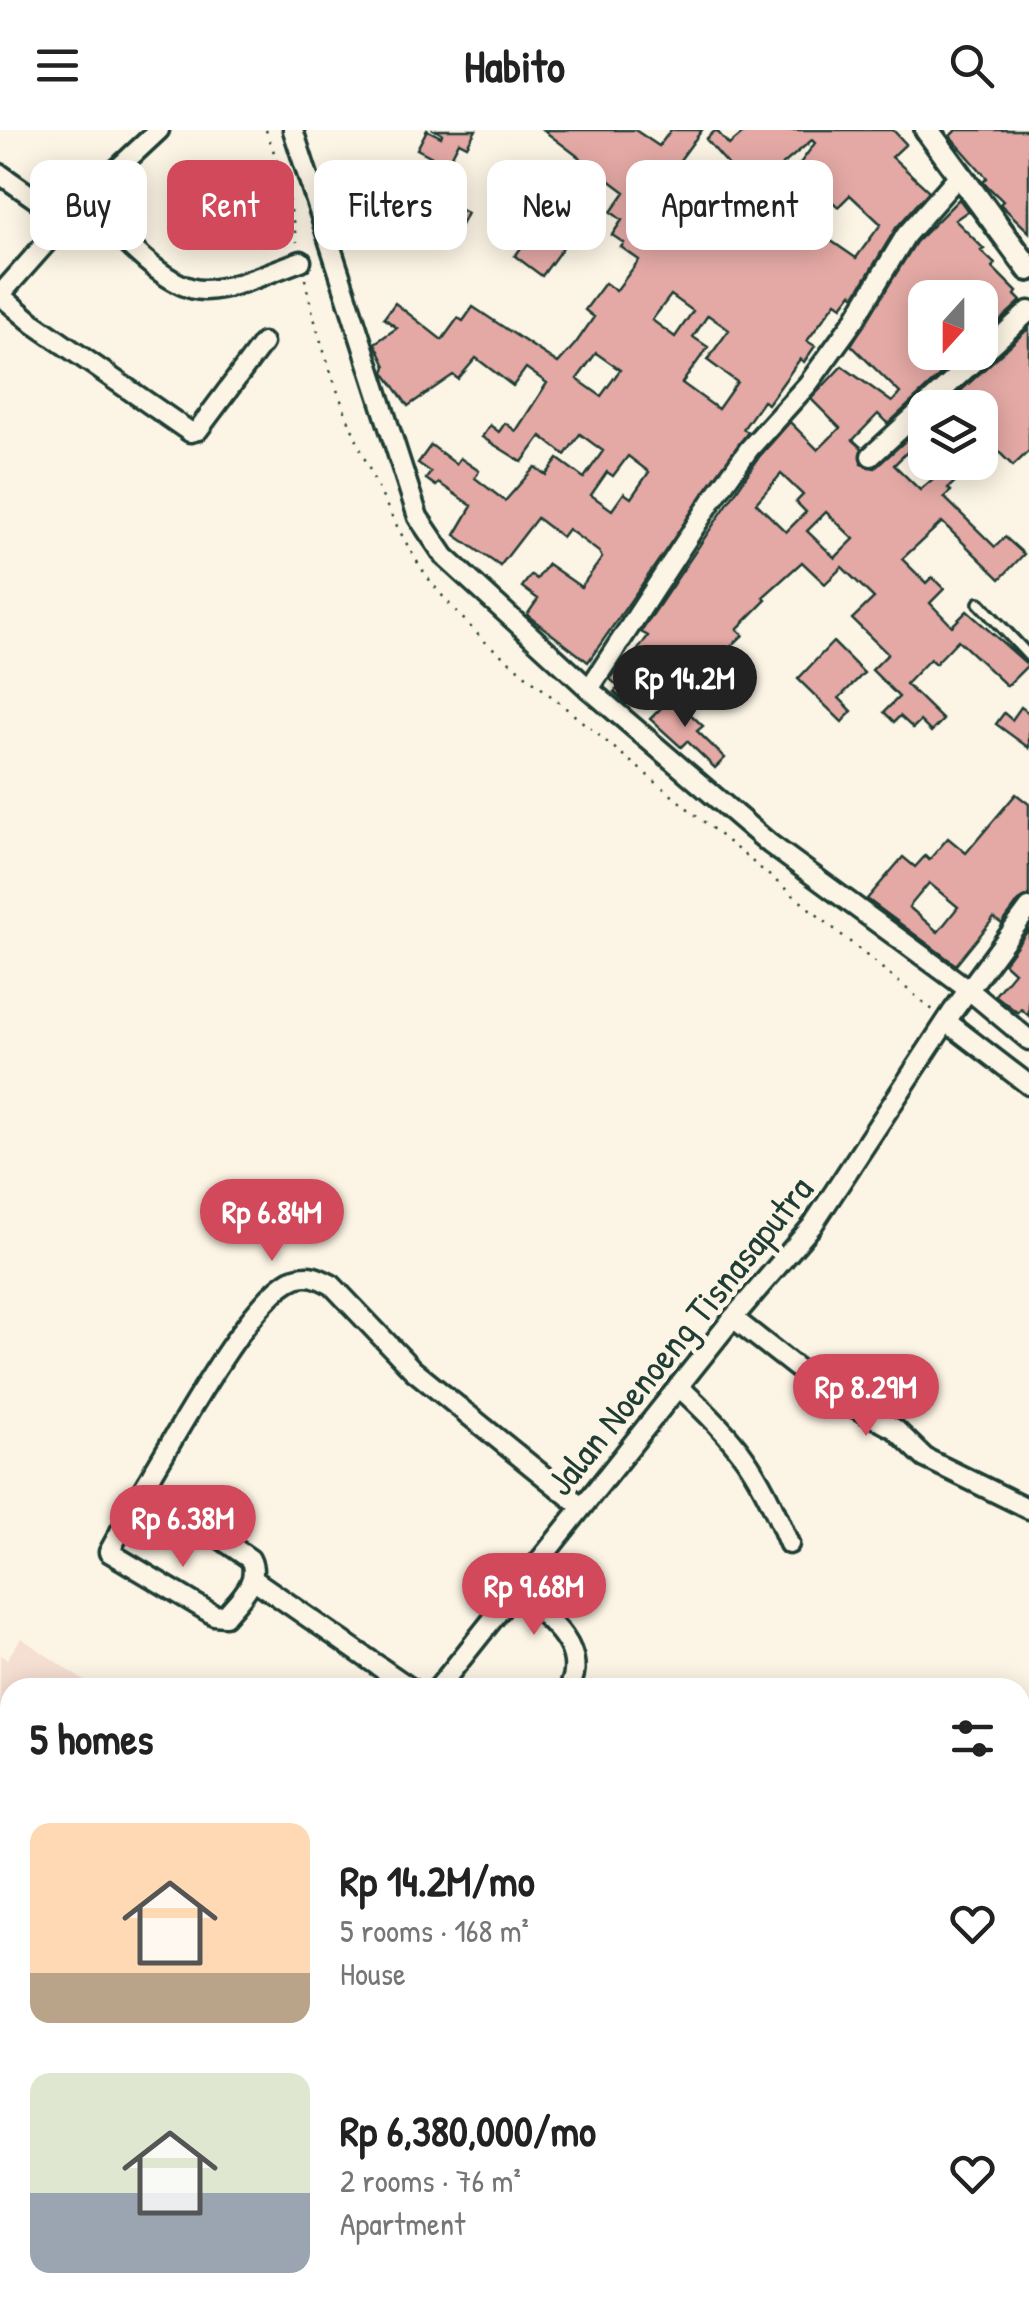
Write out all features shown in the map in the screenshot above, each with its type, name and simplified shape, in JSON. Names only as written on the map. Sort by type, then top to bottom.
[{"type":"main road","points":[[927,130],[1029,268]]},
{"type":"street","points":[[127,160],[159,130]]},
{"type":"street","points":[[293,130],[418,517],[445,557],[589,690],[958,1005],[1029,1085]]},
{"type":"street","points":[[0,174],[30,195]]},
{"type":"street","points":[[589,690],[712,498],[808,384],[855,319],[906,236],[960,174]]},
{"type":"street","points":[[40,250],[0,295],[64,346],[190,432],[198,430],[263,343]]},
{"type":"street","points":[[137,250],[162,274],[189,289],[212,290],[301,261]]},
{"type":"street","points":[[871,456],[1029,311]]},
{"type":"street","name":"Jalan Noenoeng Tisnasaputra","points":[[446,1678],[733,1318],[812,1226],[958,1005],[1029,908]]},
{"type":"street","points":[[958,1005],[1029,1040]]},
{"type":"street","points":[[145,1486],[250,1559],[255,1569],[253,1579],[225,1616],[218,1617],[113,1556],[109,1545],[145,1486],[240,1334],[282,1286],[305,1276],[317,1276],[332,1285],[413,1370],[582,1507]]},
{"type":"street","points":[[733,1318],[830,1394],[895,1429],[925,1458],[1029,1509]]},
{"type":"street","points":[[678,1386],[717,1422],[753,1466],[789,1544]]},
{"type":"street","points":[[253,1579],[396,1678]]},
{"type":"street","points":[[514,1592],[562,1632],[574,1662],[575,1678]]},
{"type":"lane","points":[[979,603],[1029,656]]},
{"type":"shaded area","points":[[21,1638],[80,1678],[0,1678],[0,1655],[7,1659]]},
{"type":"building","points":[[427,130],[441,137],[435,130],[476,130],[467,146],[459,142],[450,160],[430,160],[432,157],[417,149]]},
{"type":"building","points":[[543,130],[635,130],[659,146],[671,130],[702,130],[680,160],[626,160],[626,250],[833,250],[833,242],[856,258],[881,224],[850,195],[838,207],[833,204],[833,160],[803,160],[815,143],[812,140],[788,160],[724,160],[706,139],[716,130],[729,145],[747,130],[893,130],[906,144],[892,157],[929,191],[896,228],[855,296],[852,293],[842,306],[836,302],[807,341],[815,346],[804,362],[800,359],[768,404],[763,401],[743,429],[748,432],[588,662],[527,615],[538,599],[522,587],[531,575],[537,579],[548,564],[581,587],[602,558],[599,552],[568,529],[562,537],[537,518],[500,566],[455,535],[472,506],[439,483],[436,486],[426,479],[431,472],[418,463],[431,445],[456,464],[460,458],[479,471],[475,478],[505,501],[535,467],[546,475],[558,459],[584,478],[603,451],[580,434],[565,455],[541,436],[522,462],[482,437],[490,425],[499,432],[505,423],[516,431],[547,383],[526,368],[513,386],[476,358],[458,379],[453,375],[408,406],[384,372],[386,366],[375,343],[397,328],[384,318],[395,303],[442,340],[458,318],[463,321],[473,307],[558,363],[594,317],[585,310],[605,283],[616,291],[639,260],[621,247],[624,243],[612,235],[622,220],[611,212],[625,192],[606,178],[606,160],[583,160]],"holes":[[[671,295],[693,311],[675,337],[652,320]],[[708,315],[729,330],[707,360],[737,382],[718,409],[682,383],[708,347],[693,337]],[[596,353],[620,370],[601,396],[577,379]],[[628,456],[649,472],[631,498],[624,493],[612,510],[591,495],[607,472],[613,476]]]},
{"type":"building","points":[[956,130],[1029,130],[1029,232],[1000,204],[1003,201],[983,182],[987,178],[950,136]]},
{"type":"building","points":[[959,199],[968,211],[955,220],[984,249],[981,251],[995,264],[992,267],[1021,301],[998,322],[998,280],[908,280],[908,370],[946,370],[924,390],[908,390],[908,405],[888,424],[878,414],[853,440],[862,448],[861,464],[875,468],[908,438],[908,451],[894,465],[908,480],[920,490],[932,480],[957,480],[944,497],[995,547],[1005,537],[1024,554],[1000,579],[942,522],[902,559],[926,583],[932,577],[944,589],[930,603],[952,626],[967,611],[1028,665],[1007,686],[958,640],[935,664],[930,659],[906,684],[943,720],[931,732],[920,721],[913,728],[900,716],[894,722],[884,712],[899,697],[872,670],[888,654],[852,619],[874,598],[842,567],[825,584],[802,562],[763,597],[766,600],[737,629],[743,635],[718,659],[732,673],[713,692],[676,660],[627,704],[614,692],[619,687],[610,679],[624,663],[627,665],[648,636],[641,632],[759,457],[790,422],[818,450],[840,428],[811,399],[842,366],[892,402],[900,393],[851,345],[916,242]],"holes":[[[781,474],[803,495],[796,502],[806,512],[786,532],[756,503]],[[826,512],[854,539],[835,558],[807,531]]]},
{"type":"building","points":[[519,250],[561,250],[542,276],[515,256]]},
{"type":"building","points":[[1029,328],[1029,451],[1013,466],[998,451],[998,390],[962,390],[983,370],[998,370],[998,357]]},
{"type":"building","points":[[833,642],[864,673],[839,698],[852,711],[842,722],[798,679]]},
{"type":"building","points":[[672,697],[703,726],[697,731],[725,758],[715,768],[687,741],[681,747],[650,719]]},
{"type":"building","points":[[1021,707],[1029,713],[1029,748],[996,724],[1004,713],[1012,720]]},
{"type":"building","points":[[1016,794],[1029,804],[1029,896],[1019,901],[1002,924],[994,918],[956,965],[867,899],[903,857],[915,867],[925,856],[929,860],[948,838],[966,853]],"holes":[[[929,883],[958,907],[938,932],[909,907]]]},
{"type":"building","points":[[1029,929],[1029,1016],[1021,1009],[1018,1013],[995,995],[1014,972],[1004,963]]}]
